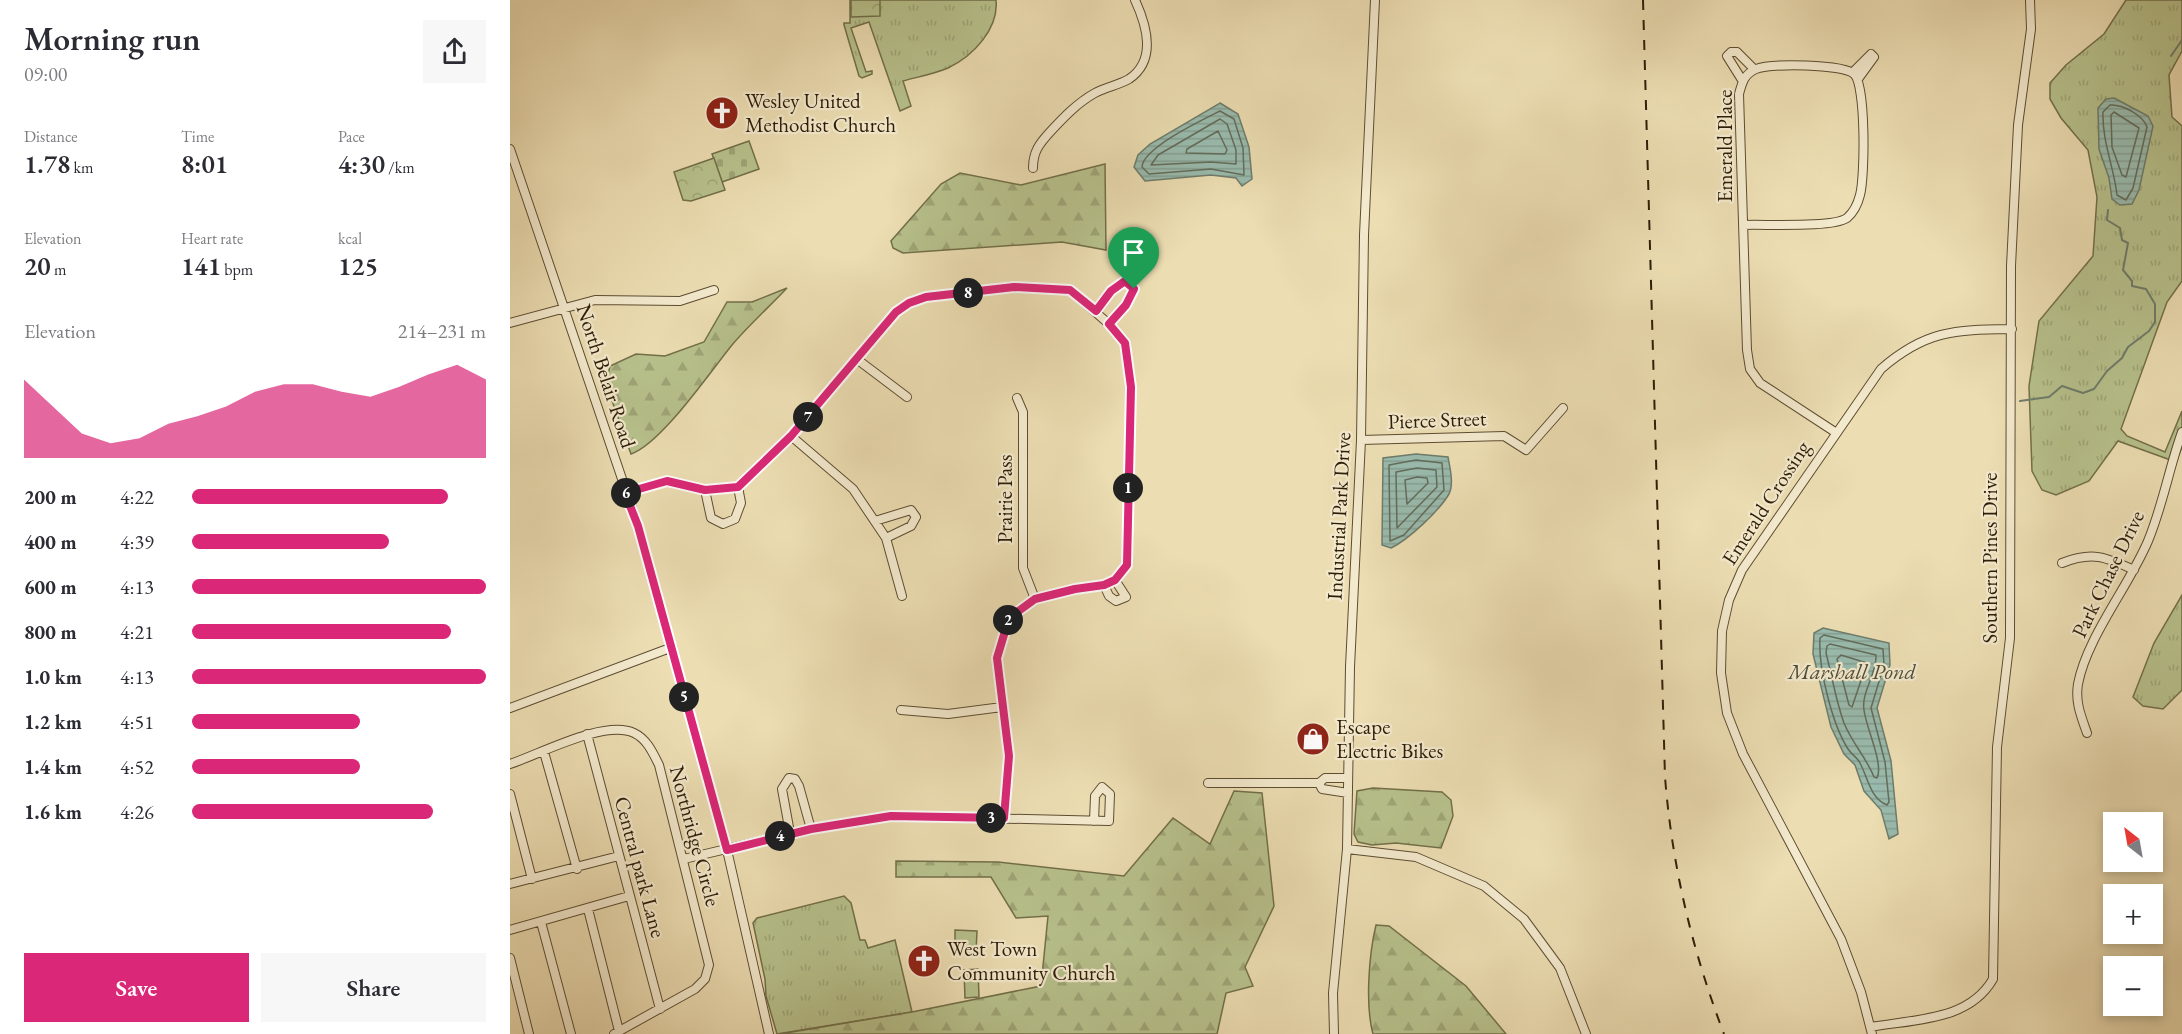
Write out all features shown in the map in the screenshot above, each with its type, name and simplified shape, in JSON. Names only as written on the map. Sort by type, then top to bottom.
[{"type":"street","points":[[1033,168],[1037,146],[1068,113],[1095,93],[1128,79],[1142,67],[1149,45],[1142,15],[1135,0]]},
{"type":"street","name":"Industrial Park Drive","points":[[1334,1034],[1333,993],[1347,849],[1350,667],[1361,440],[1364,235],[1374,0]]},
{"type":"street","name":"Southern Pines Drive","points":[[1871,1030],[1953,1013],[1971,1005],[1985,993],[1993,979],[1997,747],[2010,638],[2011,266],[2018,125],[2031,29],[2030,0]]},
{"type":"street","points":[[1742,80],[1727,56],[1731,52],[1737,52],[1754,69]]},
{"type":"street","name":"Emerald Place","points":[[1743,225],[1830,223],[1846,219],[1857,207],[1861,192],[1862,106],[1855,75],[1769,65],[1754,69],[1742,80],[1739,94],[1743,225],[1750,369],[1760,383],[1835,432]]},
{"type":"street","name":"North Belair Road","points":[[510,148],[638,526],[727,850],[769,1034]]},
{"type":"street","points":[[1096,311],[1111,291],[1125,281],[1134,289],[1126,305],[1109,324]]},
{"type":"street","points":[[625,493],[667,481],[705,490],[738,487],[791,436],[858,360],[896,312],[909,303],[926,297],[1014,287],[1070,290],[1096,311],[1125,343],[1131,387],[1127,565],[1115,580],[1104,585],[1075,589],[1035,599],[1009,618],[997,658],[1009,756],[1004,818]]},
{"type":"street","points":[[510,323],[595,300],[680,302],[714,290]]},
{"type":"street","name":"Emerald Crossing","points":[[1871,1030],[1851,962],[1841,939],[1743,754],[1727,713],[1721,673],[1722,631],[1729,600],[1742,570],[1835,432],[1881,369],[1903,349],[1926,338],[1957,330],[2012,329]]},
{"type":"street","points":[[858,360],[907,398]]},
{"type":"street","name":"Prairie Pass","points":[[1017,398],[1023,412],[1023,568],[1035,599]]},
{"type":"street","name":"Pierce Street","points":[[1361,440],[1504,436],[1526,450],[1563,408]]},
{"type":"street","name":"Park Chase Drive","points":[[2087,733],[2077,707],[2078,685],[2086,659],[2134,570],[2160,510],[2182,432]]},
{"type":"street","points":[[791,436],[854,489],[886,538],[902,596]]},
{"type":"street","points":[[705,490],[711,518],[723,524],[735,519],[741,503],[738,487]]},
{"type":"street","points":[[876,521],[911,510],[916,517],[912,525],[886,538]]},
{"type":"street","points":[[2062,563],[2081,555],[2107,557],[2134,570]]},
{"type":"street","points":[[1104,585],[1109,596],[1116,601],[1126,597],[1115,580]]},
{"type":"street","points":[[510,708],[670,648]]},
{"type":"street","points":[[901,710],[948,714],[1002,707]]},
{"type":"street","name":"Northridge Circle","points":[[510,764],[587,735],[614,729],[634,733],[648,744],[659,765],[710,965],[705,979],[695,989],[617,1033]]},
{"type":"street","name":"Central park Lane","points":[[587,735],[660,1009]]},
{"type":"street","points":[[544,752],[577,869]]},
{"type":"street","points":[[790,833],[782,789],[789,778],[795,779],[799,786],[811,829]]},
{"type":"street","points":[[1208,783],[1318,783],[1325,778],[1348,778]]},
{"type":"street","points":[[1318,783],[1322,789],[1348,793]]},
{"type":"street","points":[[510,794],[532,879]]},
{"type":"street","points":[[684,858],[727,850],[790,833],[891,816],[1094,821]]},
{"type":"street","points":[[1347,849],[1416,857],[1484,886],[1524,920],[1560,968],[1586,1034]]},
{"type":"street","points":[[510,884],[577,869],[619,856]]},
{"type":"street","points":[[510,930],[630,896]]},
{"type":"street","points":[[588,909],[617,1033]]},
{"type":"street","points":[[541,922],[571,1034]]},
{"type":"street","points":[[510,958],[529,1034]]},
{"type":"green space","points":[[850,0],[996,0],[996,11],[989,31],[975,49],[957,63],[931,74],[903,81],[911,106],[900,111],[869,22],[851,28],[866,72],[872,71],[872,74],[862,78],[859,76],[844,25],[844,23],[850,23]]},
{"type":"green space","points":[[851,0],[880,0],[880,16],[851,17]]},
{"type":"green space","points":[[2126,0],[2182,0],[2182,51],[2169,75],[2172,117],[2182,126],[2182,281],[2167,302],[2121,429],[2127,436],[2165,452],[2182,411],[2182,447],[2176,462],[2118,441],[2089,481],[2056,495],[2042,490],[2032,471],[2029,386],[2039,321],[2093,256],[2097,197],[2088,150],[2061,118],[2050,99],[2050,83],[2066,65],[2104,34]]},
{"type":"green space","points":[[749,141],[759,169],[722,182],[712,154]]},
{"type":"green space","points":[[714,158],[725,190],[691,201],[683,200],[674,172]]},
{"type":"green space","points":[[1105,164],[1106,250],[1062,242],[903,253],[893,248],[891,241],[941,184],[960,173],[1021,185]]},
{"type":"green space","points":[[787,288],[745,330],[656,437],[631,454],[606,384],[610,366],[636,354],[665,356],[704,342],[727,302],[752,302]]},
{"type":"green space","points":[[2182,595],[2182,690],[2163,709],[2143,706],[2133,697],[2154,643]]},
{"type":"green space","points":[[1373,788],[1442,792],[1451,800],[1453,816],[1441,848],[1396,843],[1372,845],[1358,842],[1354,834],[1357,791]]},
{"type":"green space","points":[[1234,791],[1262,793],[1274,906],[1245,967],[1253,986],[1226,993],[1217,1034],[780,1034],[912,1012],[1041,986],[1048,916],[1016,918],[991,877],[896,877],[896,861],[998,862],[1124,876],[1173,818],[1210,844]]},
{"type":"green space","points":[[844,896],[851,903],[860,940],[865,940],[868,948],[895,940],[912,1012],[777,1034],[766,996],[765,979],[753,923],[757,918]]},
{"type":"green space","points":[[1376,925],[1389,926],[1466,986],[1506,1034],[1373,1034],[1369,1009],[1369,980],[1371,950]]},
{"type":"green space","points":[[955,930],[977,931],[976,953],[955,951]]},
{"type":"green space","points":[[978,969],[979,997],[965,998],[964,970]]},
{"type":"water","points":[[2114,98],[2148,116],[2153,126],[2139,190],[2132,204],[2120,205],[2112,199],[2109,178],[2099,149],[2098,108],[2106,99]]},
{"type":"water","points":[[1220,103],[1238,114],[1249,147],[1252,179],[1242,186],[1236,178],[1211,175],[1145,181],[1134,167],[1138,155],[1150,144]]},
{"type":"water","points":[[1416,454],[1448,457],[1451,476],[1449,494],[1423,524],[1391,548],[1382,545],[1383,458]]},
{"type":"water","name":"Marshall Pond","points":[[1823,628],[1889,643],[1890,665],[1877,708],[1891,761],[1898,834],[1889,839],[1881,810],[1864,791],[1855,765],[1844,754],[1831,727],[1813,654],[1814,633]]},
{"type":"waterway","points":[[2171,56],[2182,40]]},
{"type":"waterway","points":[[2020,401],[2049,397],[2062,386],[2083,393],[2094,389],[2107,371],[2122,358],[2128,347],[2149,331],[2155,322],[2155,304],[2146,289],[2132,286],[2132,281],[2123,270],[2128,243],[2122,240],[2120,228],[2107,220],[2108,210]]},
{"type":"railway","points":[[1643,0],[1665,777],[1673,843],[1685,907],[1702,971],[1724,1034]]},
{"type":"place","name":"Wesley United Methodist Church","points":[[722,113]]},
{"type":"place","name":"Escape Electric Bikes","points":[[1313,739]]},
{"type":"place","name":"West Town Community Church","points":[[924,961]]},
{"type":"route","points":[[1125,281],[1134,289],[1126,305],[1109,324],[1125,343],[1131,387],[1127,565],[1115,580],[1104,585],[1075,589],[1035,599],[1009,618],[997,658],[1009,756],[1004,818],[891,816],[790,833],[727,850],[638,526],[625,493],[667,481],[705,490],[738,487],[791,436],[858,360],[896,312],[909,303],[926,297],[1014,287],[1070,290],[1096,311],[1111,291],[1125,281]]}]
